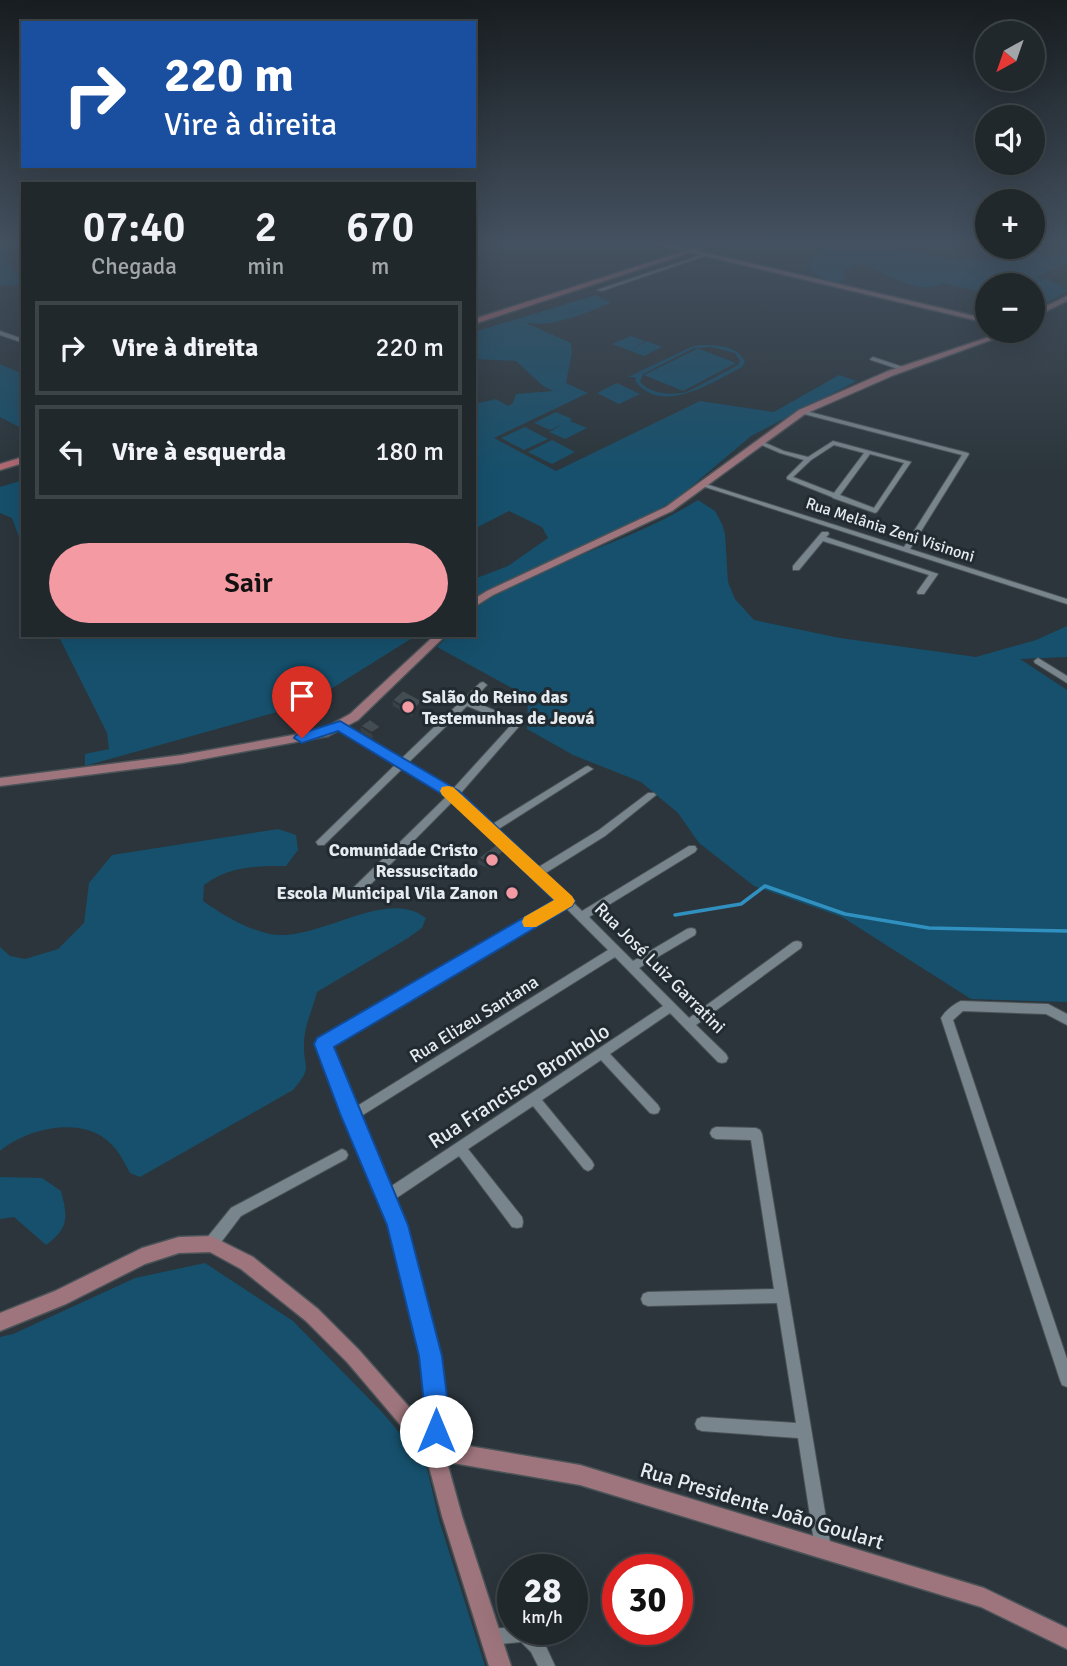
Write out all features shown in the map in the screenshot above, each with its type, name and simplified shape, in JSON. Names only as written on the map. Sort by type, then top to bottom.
[{"type":"highway","points":[[0,470],[21,464]]},
{"type":"main road","points":[[476,603],[500,588],[657,516],[704,485],[802,412],[904,369],[979,343]]},
{"type":"main road","points":[[0,782],[182,759],[312,736],[340,726],[360,711],[439,637]]},
{"type":"main road","points":[[0,1322],[60,1298],[142,1256],[178,1245],[211,1244],[247,1263],[312,1315],[353,1356],[434,1450],[500,1666]]},
{"type":"main road","name":"Rua Presidente João Goulart","points":[[434,1450],[580,1475],[984,1598],[1067,1639]]},
{"type":"street","points":[[0,333],[21,340]]},
{"type":"street","points":[[873,359],[904,369]]},
{"type":"street","points":[[802,412],[966,454],[906,550]]},
{"type":"street","points":[[761,440],[782,452],[809,459]]},
{"type":"street","points":[[833,443],[868,452],[908,462],[875,511],[789,478],[809,459],[833,443]]},
{"type":"street","points":[[835,497],[868,452]]},
{"type":"street","name":"Rua Melânia Zeni Visinoni","points":[[704,485],[1067,601]]},
{"type":"street","points":[[796,568],[832,526]]},
{"type":"street","points":[[822,538],[934,574],[921,592]]},
{"type":"street","points":[[1038,661],[1067,680]]},
{"type":"street","points":[[321,842],[483,685]]},
{"type":"street","points":[[353,895],[453,794],[517,723],[466,702]]},
{"type":"street","name":"Rua José Luiz Garratini","points":[[340,726],[402,766],[453,794],[582,916],[722,1058]]},
{"type":"street","points":[[491,829],[589,769]]},
{"type":"street","points":[[537,873],[602,834],[651,795]]},
{"type":"street","points":[[582,916],[692,849]]},
{"type":"street","points":[[434,1450],[437,1413],[430,1356],[398,1225],[323,1044],[566,901]]},
{"type":"street","points":[[632,967],[691,932]]},
{"type":"street","points":[[689,1024],[797,945]]},
{"type":"street","name":"Rua Elizeu Santana","points":[[351,1116],[616,951]]},
{"type":"street","points":[[1067,1020],[1048,1009],[961,1006],[947,1018],[1067,1380]]},
{"type":"street","name":"Rua Francisco Bronholo","points":[[388,1196],[671,1007]]},
{"type":"street","points":[[602,1054],[654,1109]]},
{"type":"street","points":[[535,1100],[588,1165]]},
{"type":"street","points":[[716,1133],[756,1134],[823,1549]]},
{"type":"street","points":[[460,1148],[517,1222]]},
{"type":"street","points":[[211,1244],[236,1212],[342,1155]]},
{"type":"street","points":[[648,1299],[782,1296]]},
{"type":"street","points":[[702,1424],[804,1431]]},
{"type":"street","points":[[491,1637],[524,1634],[537,1646],[547,1666]]},
{"type":"shaded area","points":[[514,320],[564,320],[535,324],[524,322],[571,343],[572,352],[566,383],[588,393],[494,438],[556,471],[700,401],[774,412],[839,375],[857,381],[751,436],[679,497],[650,515],[476,596],[476,578],[508,566],[548,538],[542,527],[509,511],[476,528],[476,404],[496,399],[508,406],[513,403],[516,394],[553,391],[543,386],[516,361],[476,359],[476,331]]},
{"type":"shaded area","points":[[631,336],[645,341],[632,349],[647,341],[662,347],[644,356],[612,344]]},
{"type":"shaded area","points":[[713,345],[726,347],[737,352],[745,362],[742,367],[704,387],[674,396],[647,392],[636,382],[635,377],[628,377],[691,347]],"holes":[[[711,347],[735,353],[740,361],[738,365],[687,392],[662,393],[640,382],[643,374],[694,348],[697,349],[644,375],[683,391],[736,363],[697,348]]]},
{"type":"shaded area","points":[[0,364],[21,373],[21,428],[0,417]]},
{"type":"shaded area","points":[[617,383],[640,394],[619,404],[597,393]]},
{"type":"shaded area","points":[[556,412],[587,428],[565,439],[549,432],[563,424],[550,430],[534,423]]},
{"type":"shaded area","points":[[525,427],[548,439],[524,450],[501,438]]},
{"type":"shaded area","points":[[552,440],[575,452],[552,464],[528,452]]},
{"type":"shaded area","points":[[21,481],[21,543],[12,518],[0,513],[0,487]]},
{"type":"shaded area","points":[[698,500],[715,511],[725,534],[728,582],[735,599],[754,620],[840,638],[976,657],[1036,640],[1067,626],[1067,657],[1020,659],[1067,690],[1067,1002],[971,999],[842,917],[754,886],[699,843],[678,813],[641,782],[573,755],[527,729],[528,697],[437,647],[447,637],[476,637],[476,608],[493,595],[678,512]]},
{"type":"shaded area","points":[[59,637],[414,637],[323,694],[284,710],[85,766],[85,754],[109,749],[107,733]]},
{"type":"shaded area","points":[[278,829],[296,835],[298,850],[286,866],[253,867],[223,874],[204,885],[203,901],[235,921],[270,934],[289,935],[309,931],[371,911],[391,908],[409,910],[426,918],[422,928],[408,938],[317,992],[304,1037],[306,1067],[293,1090],[140,1177],[130,1173],[109,1142],[79,1128],[65,1127],[36,1132],[0,1151],[0,947],[10,956],[25,959],[58,949],[84,923],[89,883],[112,855]]},
{"type":"shaded area","points":[[0,1177],[42,1178],[61,1191],[65,1222],[54,1239],[46,1245],[14,1217],[0,1219]]},
{"type":"shaded area","points":[[205,1263],[293,1321],[381,1411],[426,1464],[439,1520],[485,1666],[0,1666],[0,1337],[13,1334],[135,1278]]},
{"type":"building","points":[[403,690],[423,701],[412,712],[392,700]]},
{"type":"building","points":[[370,719],[381,727],[372,733],[360,726]]},
{"type":"building","points":[[499,842],[506,850],[489,864],[478,858]]},
{"type":"waterway","points":[[675,915],[741,904],[765,886],[845,914],[929,928],[1067,931]]},
{"type":"slow traffic","points":[[448,791],[566,901],[530,922]]},
{"type":"place","name":"Salão do Reino das Testemunhas de Jeová","points":[[408,707]]},
{"type":"place","name":"Comunidade Cristo Ressuscitado","points":[[492,860]]},
{"type":"place","name":"Escola Municipal Vila Zanon","points":[[512,893]]},
{"type":"route","points":[[302,738],[340,726],[402,766],[453,794],[566,901],[329,1038],[323,1044],[398,1225],[430,1356],[437,1413],[436,1431]]}]
